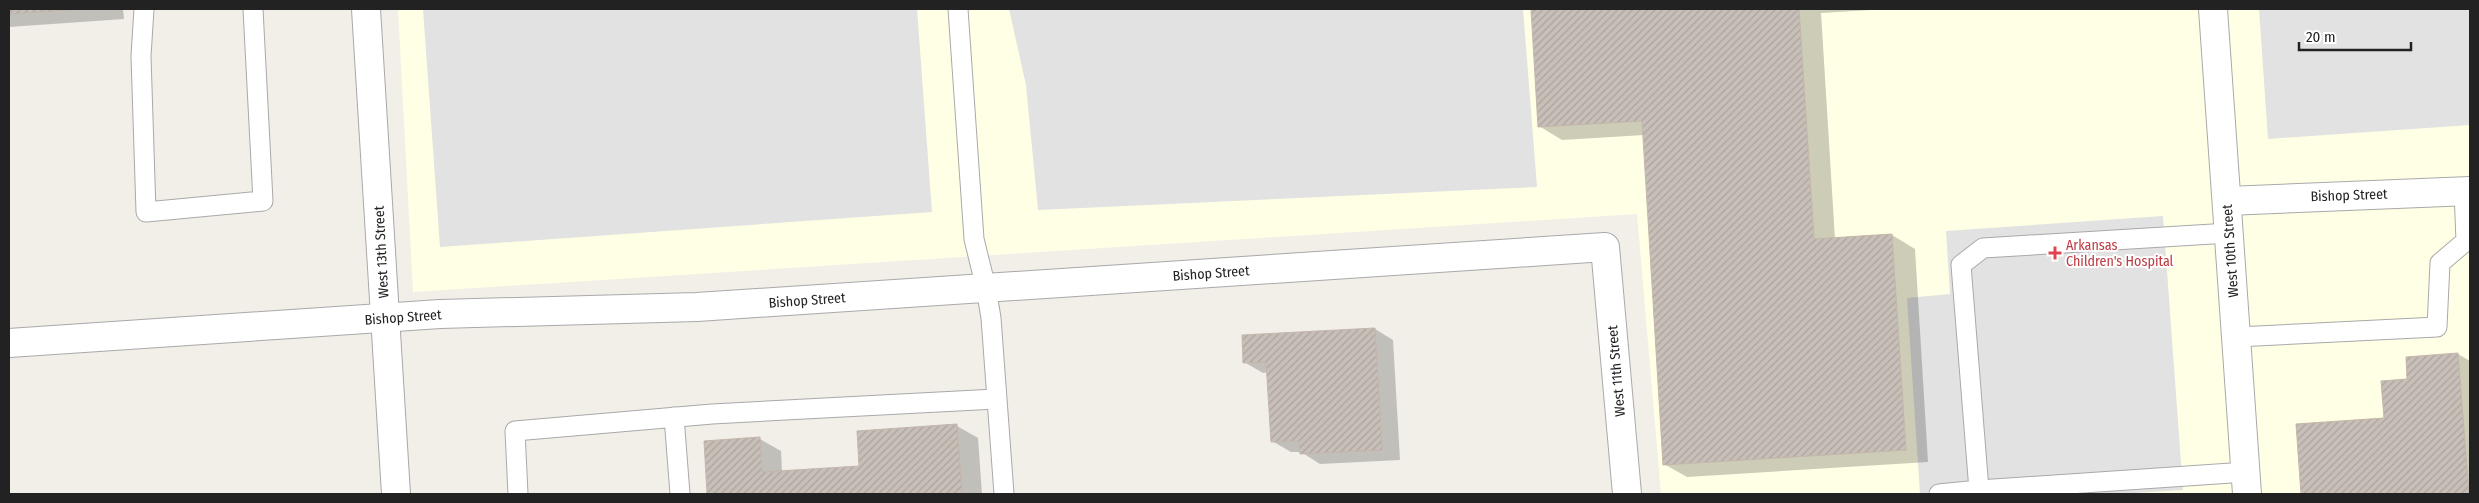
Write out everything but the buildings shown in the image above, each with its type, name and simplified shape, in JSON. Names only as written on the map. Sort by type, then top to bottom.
[{"type":"street","name":"West 13th Street","points":[[366,9],[396,494]]},
{"type":"street","name":"West 10th Street","points":[[2213,9],[2246,483]]},
{"type":"street","name":"Bishop Street","points":[[2227,201],[2467,191]]},
{"type":"street","name":"Bishop Street","points":[[9,343],[440,314],[696,307],[1605,247]]},
{"type":"street","name":"West 11th Street","points":[[1605,247],[1627,494]]},
{"type":"lane","points":[[144,9],[141,56],[146,212],[263,201],[253,9]]},
{"type":"lane","points":[[958,9],[974,239],[991,318],[1004,494]]},
{"type":"lane","points":[[2236,337],[2436,327],[2440,263],[2466,241],[2467,191]]},
{"type":"lane","points":[[1979,490],[1961,265],[1983,248],[2229,233]]},
{"type":"lane","points":[[518,494],[515,431],[674,417],[996,400]]},
{"type":"lane","points":[[674,417],[680,494]]},
{"type":"lane","points":[[1939,494],[1979,490],[2246,483]]},
{"type":"shaded area","name":"Arkansas Children's Hospital","points":[[398,9],[2470,9],[2470,494],[1661,494],[1637,214],[413,292]]},
{"type":"shaded area","points":[[423,9],[917,9],[932,212],[440,247]]},
{"type":"shaded area","points":[[1009,9],[1523,9],[1537,187],[1038,210],[1026,85]]},
{"type":"shaded area","points":[[2259,9],[2470,9],[2470,125],[2268,139]]},
{"type":"shaded area","points":[[2163,216],[2183,490],[2118,494],[1920,494],[1907,298],[1950,294],[1946,231]]},
{"type":"place","name":"Arkansas Children's Hospital","points":[[2055,253]]}]
